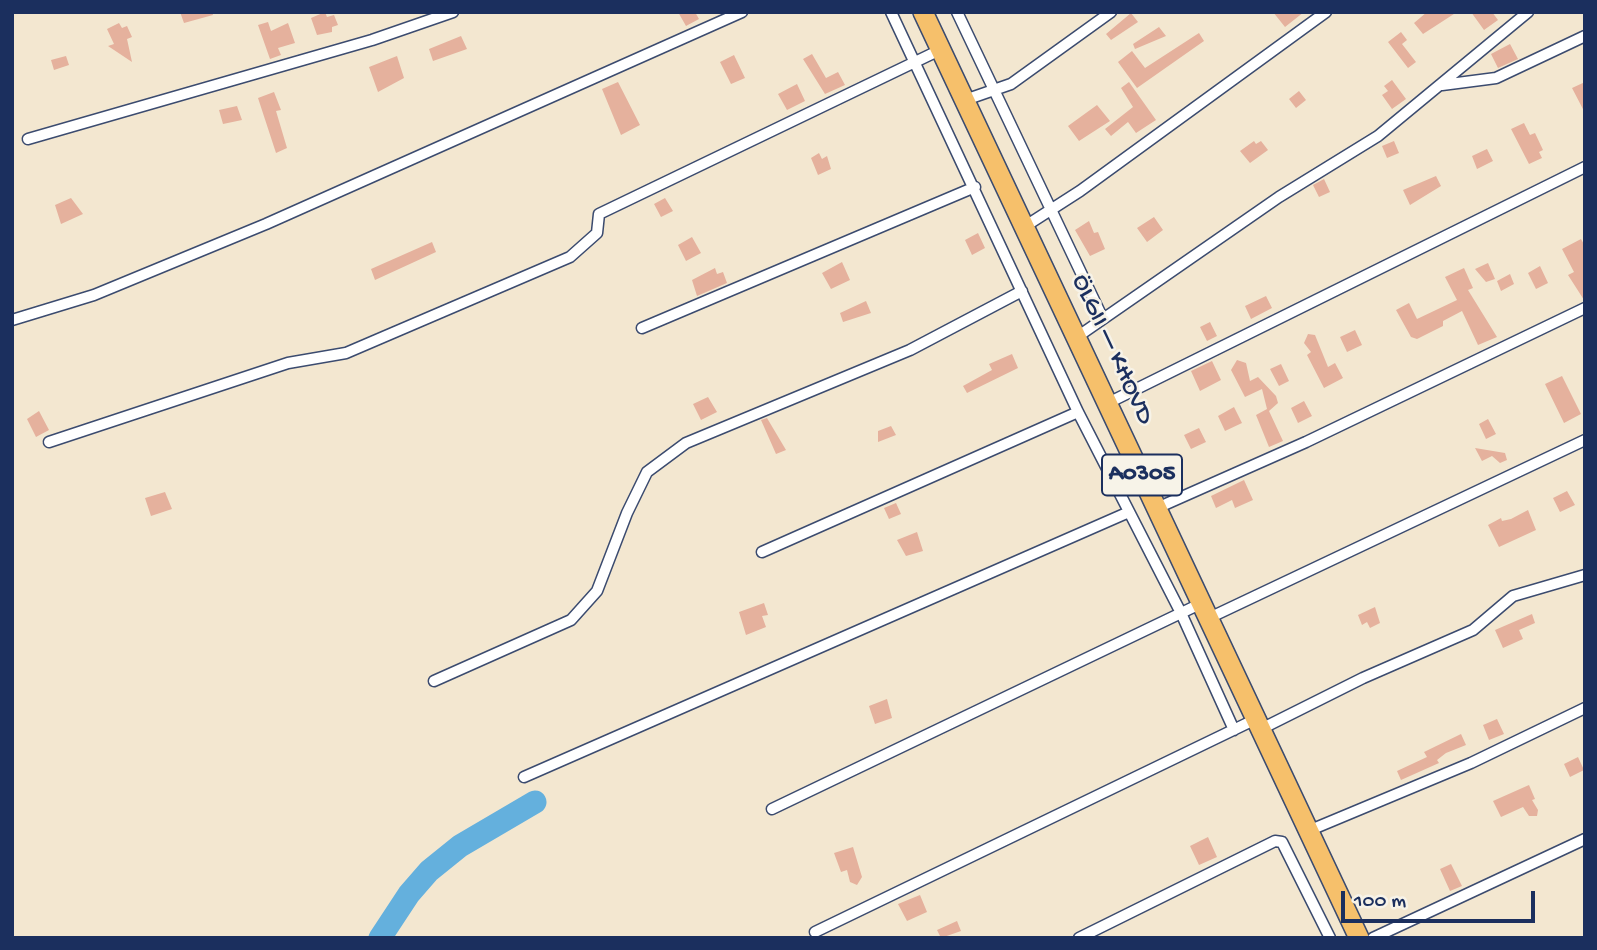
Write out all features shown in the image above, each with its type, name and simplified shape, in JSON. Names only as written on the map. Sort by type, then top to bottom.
[{"type":"highway","name":"ÖLGII — KHOVD","points":[[923,12],[1360,937]]},
{"type":"street","points":[[28,139],[372,40],[453,12]]},
{"type":"street","points":[[12,320],[94,295],[266,223],[743,12]]},
{"type":"street","points":[[891,12],[1078,412],[1181,613],[1234,730]]},
{"type":"street","points":[[957,12],[1102,319]]},
{"type":"street","points":[[965,100],[1011,84],[1111,12]]},
{"type":"street","points":[[1024,227],[1326,12]]},
{"type":"street","points":[[1077,337],[1279,197],[1378,136],[1528,12]]},
{"type":"street","points":[[1442,85],[1496,78],[1585,36]]},
{"type":"street","points":[[49,442],[288,363],[346,353],[570,257],[597,233],[599,214],[942,49]]},
{"type":"street","points":[[1108,403],[1585,167]]},
{"type":"street","points":[[642,328],[975,187]]},
{"type":"street","points":[[435,681],[571,620],[597,591],[627,513],[647,472],[686,443],[911,350],[1022,291]]},
{"type":"street","points":[[1157,508],[1262,459],[1306,442],[1585,308]]},
{"type":"street","points":[[762,552],[1078,412]]},
{"type":"street","points":[[772,809],[1181,613],[1205,610],[1585,440]]},
{"type":"street","points":[[524,777],[1129,512]]},
{"type":"street","points":[[815,932],[1234,730],[1259,724],[1473,630],[1513,596],[1585,575]]},
{"type":"street","points":[[1308,831],[1471,764],[1585,708]]},
{"type":"street","points":[[1360,937],[1585,839]]},
{"type":"street","points":[[1079,938],[1275,841],[1282,842],[1330,938]]},
{"type":"building","points":[[180,12],[212,12],[213,15],[184,23]]},
{"type":"building","points":[[325,12],[327,17],[334,15],[338,25],[332,27],[332,32],[317,35],[311,18]]},
{"type":"building","points":[[678,12],[695,12],[699,19],[686,26]]},
{"type":"building","points":[[1273,12],[1304,12],[1285,27]]},
{"type":"building","points":[[1427,12],[1457,12],[1423,34],[1414,23]]},
{"type":"building","points":[[1471,12],[1492,12],[1498,20],[1484,30]]},
{"type":"building","points":[[1131,13],[1138,22],[1111,40],[1106,34]]},
{"type":"building","points":[[268,22],[271,31],[288,23],[295,43],[278,48],[281,55],[270,59],[258,25]]},
{"type":"building","points":[[119,23],[122,28],[127,26],[132,37],[127,39],[132,62],[108,46],[114,44],[107,29]]},
{"type":"building","points":[[1159,27],[1166,36],[1135,49],[1133,44]]},
{"type":"building","points":[[1401,32],[1407,40],[1402,44],[1416,62],[1408,68],[1388,42]]},
{"type":"building","points":[[1199,33],[1204,41],[1137,88],[1118,62],[1132,51],[1145,68]]},
{"type":"building","points":[[461,36],[467,49],[433,61],[429,49]]},
{"type":"building","points":[[1510,44],[1518,59],[1498,68],[1491,54]]},
{"type":"building","points":[[812,54],[826,78],[838,72],[845,85],[825,94],[803,59]]},
{"type":"building","points":[[734,55],[745,78],[731,84],[720,62]]},
{"type":"building","points":[[66,56],[69,65],[54,70],[51,60]]},
{"type":"building","points":[[397,56],[404,78],[378,92],[369,67]]},
{"type":"building","points":[[1392,80],[1406,99],[1392,109],[1382,95],[1388,91],[1384,86]]},
{"type":"building","points":[[618,82],[640,125],[621,135],[602,89]]},
{"type":"building","points":[[1129,82],[1156,120],[1136,133],[1128,122],[1111,136],[1105,129],[1133,107],[1121,88]]},
{"type":"building","points":[[1585,82],[1585,113],[1572,88]]},
{"type":"building","points":[[797,84],[805,101],[787,110],[778,94]]},
{"type":"building","points":[[1299,91],[1306,100],[1296,108],[1289,99]]},
{"type":"building","points":[[274,92],[281,110],[276,111],[287,148],[276,153],[258,98]]},
{"type":"building","points":[[1097,105],[1110,121],[1079,141],[1068,126]]},
{"type":"building","points":[[237,106],[242,120],[223,124],[219,110]]},
{"type":"building","points":[[1524,123],[1530,135],[1535,133],[1543,150],[1539,152],[1542,158],[1529,164],[1511,129]]},
{"type":"building","points":[[1254,141],[1256,144],[1261,141],[1268,150],[1250,163],[1240,151]]},
{"type":"building","points":[[1394,141],[1399,153],[1387,158],[1382,146]]},
{"type":"building","points":[[1487,149],[1493,161],[1477,169],[1472,156]]},
{"type":"building","points":[[819,153],[822,159],[827,156],[831,169],[818,175],[811,158]]},
{"type":"building","points":[[1436,176],[1441,186],[1410,205],[1403,190]]},
{"type":"building","points":[[1324,179],[1330,192],[1319,197],[1313,185]]},
{"type":"building","points":[[71,198],[83,214],[61,224],[55,205]]},
{"type":"building","points":[[665,198],[673,211],[661,217],[654,204]]},
{"type":"building","points":[[1154,217],[1163,230],[1147,242],[1137,228]]},
{"type":"building","points":[[1089,221],[1094,233],[1098,232],[1105,249],[1090,256],[1075,230]]},
{"type":"building","points":[[978,233],[985,248],[972,255],[965,240]]},
{"type":"building","points":[[692,237],[701,253],[686,261],[678,245]]},
{"type":"building","points":[[1581,239],[1585,246],[1584,300],[1568,275],[1574,272],[1562,249]]},
{"type":"building","points":[[432,242],[436,252],[375,280],[371,269]]},
{"type":"building","points":[[842,262],[850,280],[831,289],[822,273]]},
{"type":"building","points":[[1488,263],[1495,279],[1486,282],[1475,269]]},
{"type":"building","points":[[1540,266],[1548,283],[1536,289],[1528,273]]},
{"type":"building","points":[[715,268],[717,274],[723,272],[727,283],[697,296],[692,280]]},
{"type":"building","points":[[1464,268],[1473,288],[1468,290],[1497,337],[1478,345],[1462,311],[1443,321],[1443,326],[1417,339],[1411,337],[1396,310],[1409,303],[1417,319],[1457,300],[1445,277]]},
{"type":"building","points":[[1510,274],[1514,284],[1501,291],[1497,281]]},
{"type":"building","points":[[1266,296],[1272,308],[1251,319],[1245,306]]},
{"type":"building","points":[[866,301],[871,313],[843,322],[840,313]]},
{"type":"building","points":[[1210,322],[1217,336],[1207,341],[1200,327]]},
{"type":"building","points":[[1355,330],[1362,345],[1347,352],[1340,337]]},
{"type":"building","points":[[1308,334],[1315,335],[1328,367],[1335,363],[1343,378],[1324,388],[1307,355],[1311,352],[1304,343]]},
{"type":"building","points":[[1012,354],[1018,368],[967,393],[963,386],[992,370],[989,364]]},
{"type":"building","points":[[1237,360],[1246,363],[1250,381],[1258,377],[1276,396],[1278,403],[1269,411],[1283,441],[1269,447],[1256,415],[1267,409],[1262,389],[1245,397],[1231,370]]},
{"type":"building","points":[[1212,361],[1221,380],[1200,391],[1191,371]]},
{"type":"building","points":[[1281,364],[1289,381],[1279,386],[1270,369]]},
{"type":"building","points":[[1562,376],[1581,414],[1564,423],[1545,384]]},
{"type":"building","points":[[708,397],[717,412],[701,420],[693,404]]},
{"type":"building","points":[[1304,401],[1312,416],[1298,423],[1291,408]]},
{"type":"building","points":[[1234,407],[1242,423],[1225,431],[1218,416]]},
{"type":"building","points":[[39,411],[49,430],[36,437],[27,419]]},
{"type":"building","points":[[767,418],[786,450],[776,454],[761,420]]},
{"type":"building","points":[[1488,419],[1496,434],[1486,439],[1479,424]]},
{"type":"building","points":[[891,426],[896,435],[878,442],[878,431]]},
{"type":"building","points":[[1199,428],[1206,442],[1191,449],[1184,435]]},
{"type":"building","points":[[1475,448],[1505,453],[1507,460],[1500,463],[1492,456],[1482,461]]},
{"type":"building","points":[[1244,480],[1253,500],[1235,508],[1232,500],[1216,508],[1211,496]]},
{"type":"building","points":[[1567,491],[1575,505],[1560,512],[1553,498]]},
{"type":"building","points":[[165,492],[172,509],[151,516],[145,498]]},
{"type":"building","points":[[896,503],[901,514],[889,519],[884,508]]},
{"type":"building","points":[[1528,510],[1536,530],[1499,547],[1488,525],[1501,518],[1502,521],[1511,519]]},
{"type":"building","points":[[917,532],[923,551],[906,556],[897,540]]},
{"type":"building","points":[[764,603],[768,615],[762,616],[766,627],[746,635],[739,612]]},
{"type":"building","points":[[1375,607],[1380,623],[1370,628],[1367,622],[1362,625],[1358,615]]},
{"type":"building","points":[[1532,614],[1535,623],[1519,630],[1523,639],[1503,648],[1495,630]]},
{"type":"building","points":[[887,699],[892,718],[875,724],[869,706]]},
{"type":"building","points":[[1497,719],[1504,734],[1489,740],[1483,725]]},
{"type":"building","points":[[1461,734],[1466,745],[1446,753],[1437,760],[1439,763],[1401,780],[1397,771],[1427,757],[1424,752]]},
{"type":"building","points":[[1578,757],[1584,770],[1570,777],[1564,764]]},
{"type":"building","points":[[1529,785],[1535,799],[1532,800],[1538,810],[1537,816],[1529,816],[1523,807],[1501,817],[1493,801]]},
{"type":"building","points":[[1208,837],[1217,857],[1199,865],[1190,846]]},
{"type":"building","points":[[853,847],[862,877],[857,885],[850,882],[847,870],[841,872],[834,853]]},
{"type":"building","points":[[1451,864],[1462,886],[1450,891],[1440,869]]},
{"type":"building","points":[[920,895],[927,912],[907,921],[898,904]]},
{"type":"building","points":[[957,921],[961,931],[941,938],[937,930]]},
{"type":"waterway","points":[[380,938],[409,894],[429,871],[460,846],[535,802]]}]
